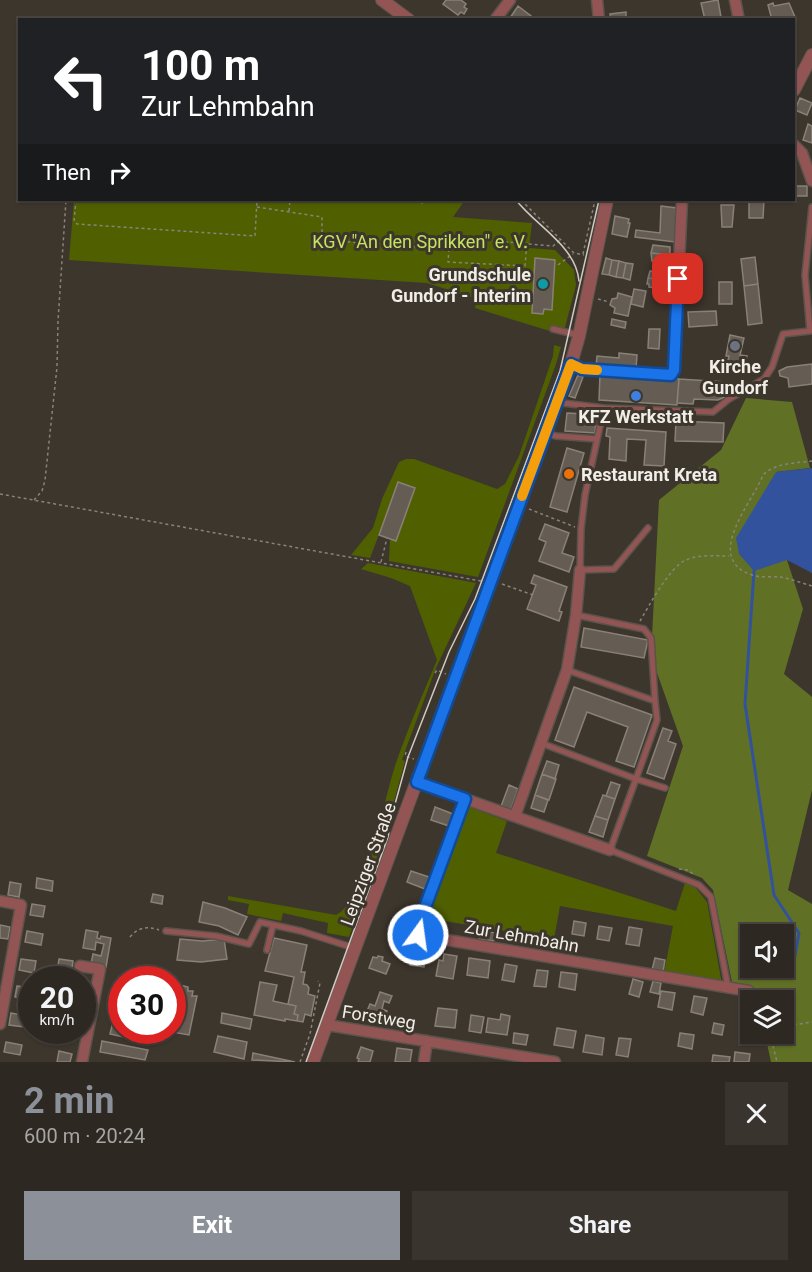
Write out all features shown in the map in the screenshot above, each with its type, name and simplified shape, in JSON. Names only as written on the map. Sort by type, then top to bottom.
[{"type":"street","points":[[382,0],[407,18]]},
{"type":"street","points":[[496,18],[510,0]]},
{"type":"street","points":[[597,0],[599,18]]},
{"type":"street","points":[[735,0],[739,18]]},
{"type":"street","points":[[795,88],[812,55]]},
{"type":"street","points":[[802,151],[812,181]]},
{"type":"street","name":"Leipziger Straße","points":[[313,1062],[571,364],[579,336],[607,201]]},
{"type":"street","points":[[571,364],[582,369],[671,375],[674,370],[682,201]]},
{"type":"street","points":[[515,816],[567,670],[576,615],[580,570]]},
{"type":"street","points":[[417,782],[448,791],[610,850]]},
{"type":"street","name":"Zur Lehmbahn","points":[[465,799],[417,929],[418,935],[744,990]]},
{"type":"street","points":[[0,902],[21,905],[0,1024]]},
{"type":"street","points":[[96,968],[100,969],[96,990]]},
{"type":"street","name":"Forstweg","points":[[327,1025],[427,1041],[510,1058],[555,1062]]},
{"type":"street","name":"Forstweg","points":[[424,1062],[427,1041]]},
{"type":"street","points":[[82,1062],[85,1044]]},
{"type":"lane","points":[[557,400],[563,403],[604,408],[713,412],[729,399],[764,379],[772,366],[783,334],[810,331],[805,275],[810,254],[812,207]]},
{"type":"lane","points":[[553,329],[579,336]]},
{"type":"lane","points":[[604,408],[585,495],[580,570],[614,569],[648,528]]},
{"type":"lane","points":[[546,433],[597,440]]},
{"type":"lane","points":[[576,615],[644,629],[651,638],[657,720],[610,850],[699,885],[711,897],[728,987]]},
{"type":"lane","points":[[567,670],[655,701]]},
{"type":"lane","points":[[541,743],[665,788]]},
{"type":"lane","points":[[166,931],[216,936],[249,945],[260,922],[356,949]]},
{"type":"lane","points":[[267,950],[273,925]]},
{"type":"path","points":[[33,500],[42,490],[45,480],[57,367],[66,201]]},
{"type":"path","points":[[76,201],[74,221],[77,224],[255,236],[257,201]]},
{"type":"path","points":[[289,212],[290,201]]},
{"type":"path","points":[[522,201],[574,253],[596,258]]},
{"type":"path","points":[[583,255],[595,201]]},
{"type":"path","points":[[256,207],[322,217],[322,240],[449,249]]},
{"type":"path","points":[[527,242],[525,266],[448,262],[450,237],[527,242],[553,246],[560,240]]},
{"type":"path","points":[[558,265],[574,253]]},
{"type":"path","points":[[812,461],[768,470],[731,538],[731,556],[736,565],[751,575],[781,578],[812,586]]},
{"type":"path","points":[[0,494],[453,577],[471,578],[533,595]]},
{"type":"path","points":[[528,509],[581,529]]},
{"type":"path","points":[[381,563],[387,538]]},
{"type":"path","points":[[637,627],[665,580],[684,560],[705,555],[731,556]]},
{"type":"path","points":[[435,674],[437,670],[447,674]]},
{"type":"path","points":[[406,752],[405,756],[414,759]]},
{"type":"path","points":[[130,937],[138,929],[150,927],[166,931]]},
{"type":"path","points":[[300,1062],[310,1034],[320,983],[318,981]]},
{"type":"path","points":[[794,1025],[812,1022]]},
{"type":"path","points":[[772,1044],[777,1062]]},
{"type":"green space","name":"KGV \"An den Sprikken\" e. V.","points":[[74,201],[464,201],[453,217],[532,223],[529,248],[555,250],[574,270],[576,285],[563,335],[475,308],[477,299],[427,283],[69,260]]},
{"type":"green space","points":[[554,345],[561,347],[555,367],[478,577],[389,561],[390,539],[396,541],[415,488],[399,482],[370,558],[351,555],[373,528],[382,499],[399,462],[414,459],[497,489],[505,484],[519,456],[553,356]]},
{"type":"green space","points":[[746,398],[792,402],[810,468],[776,472],[787,560],[803,609],[784,674],[812,697],[812,790],[788,890],[812,904],[812,1062],[771,1062],[767,1044],[794,1044],[794,990],[749,990],[732,982],[713,890],[702,878],[647,856],[683,746],[651,656],[659,500],[721,450]]},
{"type":"green space","points":[[368,563],[476,583],[436,668],[405,751],[402,760],[405,761],[385,834],[349,937],[327,933],[328,923],[283,913],[281,921],[247,914],[249,904],[228,900],[228,896],[336,915],[347,905],[366,869],[396,763],[437,660],[410,586],[361,569]]},
{"type":"green space","points":[[469,807],[507,821],[496,853],[676,911],[685,883],[696,888],[707,902],[722,984],[664,973],[673,926],[560,906],[554,939],[426,918]]},
{"type":"water","points":[[812,468],[812,573],[787,560],[754,571],[739,554],[736,538],[776,472]]},
{"type":"building","points":[[446,0],[461,0],[466,4],[464,7],[467,9],[464,14],[461,12],[458,15],[443,4]]},
{"type":"building","points":[[718,0],[721,17],[705,18],[701,3]]},
{"type":"building","points":[[789,3],[795,17],[771,18],[768,5]]},
{"type":"building","points":[[518,6],[531,16],[530,18],[510,18]]},
{"type":"building","points":[[626,12],[626,18],[611,18],[610,14]]},
{"type":"building","points":[[800,98],[812,103],[807,115],[795,110]]},
{"type":"building","points":[[808,124],[812,126],[812,143],[803,140]]},
{"type":"building","points":[[795,186],[807,186],[807,196],[795,196]]},
{"type":"building","points":[[749,201],[764,201],[763,218],[749,218]]},
{"type":"building","points":[[721,205],[734,205],[732,227],[722,227]]},
{"type":"building","points":[[661,206],[677,208],[675,242],[635,237],[636,230],[660,233]]},
{"type":"building","points":[[615,216],[629,219],[627,237],[612,234]]},
{"type":"building","points":[[653,245],[670,247],[670,255],[651,253]]},
{"type":"building","points":[[651,253],[670,255],[670,260],[668,263],[652,261]]},
{"type":"building","points":[[755,257],[758,284],[744,286],[741,259]]},
{"type":"building","name":"Grundschule Gundorf - Interim","points":[[535,258],[555,260],[552,310],[544,309],[543,314],[532,313]]},
{"type":"building","points":[[606,258],[612,260],[609,275],[602,274]]},
{"type":"building","points":[[612,260],[619,261],[616,277],[609,275]]},
{"type":"building","points":[[619,261],[626,263],[623,278],[616,277]]},
{"type":"building","points":[[626,263],[633,264],[630,280],[623,278]]},
{"type":"building","points":[[650,271],[667,273],[667,281],[648,278]]},
{"type":"building","points":[[648,278],[667,281],[665,289],[649,287]]},
{"type":"building","points":[[719,282],[732,282],[732,304],[719,304]]},
{"type":"building","points":[[758,284],[762,323],[748,325],[744,286]]},
{"type":"building","points":[[634,289],[646,291],[643,307],[631,304]]},
{"type":"building","points":[[618,293],[632,297],[628,316],[614,313],[615,308],[610,305],[612,299],[617,298]]},
{"type":"building","points":[[716,311],[717,325],[689,327],[688,312]]},
{"type":"building","points":[[612,319],[626,322],[625,328],[611,325]]},
{"type":"building","points":[[649,329],[660,329],[659,349],[648,348]]},
{"type":"building","name":"Kirche Gundorf","points":[[730,335],[744,338],[740,355],[747,356],[745,365],[738,364],[738,367],[727,365],[729,356],[726,356]]},
{"type":"building","points":[[619,353],[637,355],[636,370],[596,366],[597,356],[619,358]]},
{"type":"building","points":[[812,364],[812,384],[789,387],[788,378],[780,376],[779,371],[787,367]]},
{"type":"building","points":[[600,374],[679,379],[677,405],[599,400]]},
{"type":"building","points":[[578,375],[583,377],[575,398],[569,396]]},
{"type":"building","points":[[679,379],[726,382],[725,397],[718,400],[694,399],[693,404],[677,403]]},
{"type":"building","points":[[567,413],[586,414],[586,419],[596,420],[595,433],[565,431]]},
{"type":"building","points":[[676,421],[724,423],[723,442],[675,441]]},
{"type":"building","points":[[607,428],[666,432],[664,466],[644,465],[646,440],[627,439],[626,461],[609,459],[610,437],[606,436]]},
{"type":"building","points":[[567,448],[584,453],[567,512],[550,507]]},
{"type":"building","points":[[398,482],[415,488],[396,541],[379,535]]},
{"type":"building","points":[[545,524],[569,533],[562,553],[574,557],[569,572],[539,561],[546,542],[539,539]]},
{"type":"building","points":[[534,575],[567,587],[559,611],[562,612],[559,621],[527,609],[536,585],[531,583]]},
{"type":"building","points":[[584,628],[648,640],[644,658],[581,647]]},
{"type":"building","points":[[574,687],[652,715],[634,767],[616,761],[628,727],[587,712],[574,747],[555,740]]},
{"type":"building","points":[[663,728],[672,731],[668,741],[676,744],[664,779],[647,773]]},
{"type":"building","points":[[547,761],[559,765],[555,779],[542,774]]},
{"type":"building","points":[[542,774],[556,779],[549,800],[535,795]]},
{"type":"building","points":[[611,782],[620,785],[615,799],[606,796]]},
{"type":"building","points":[[509,785],[518,789],[510,812],[500,809]]},
{"type":"building","points":[[535,795],[548,800],[544,812],[531,808]]},
{"type":"building","points":[[603,795],[615,799],[608,820],[595,816]]},
{"type":"building","points":[[435,807],[453,814],[449,826],[431,820]]},
{"type":"building","points":[[595,816],[608,820],[603,837],[589,832]]},
{"type":"building","points":[[411,871],[429,877],[425,889],[407,882]]},
{"type":"building","points":[[37,878],[53,881],[52,891],[36,888]]},
{"type":"building","points":[[10,882],[21,884],[19,897],[8,895]]},
{"type":"building","points":[[153,894],[163,896],[162,904],[151,902]]},
{"type":"building","points":[[203,902],[247,917],[238,935],[219,926],[199,922]]},
{"type":"building","points":[[32,904],[45,906],[43,917],[30,915]]},
{"type":"building","points":[[392,920],[408,924],[407,930],[391,926]]},
{"type":"building","points":[[574,921],[586,923],[584,936],[572,934]]},
{"type":"building","points":[[0,925],[10,927],[8,939],[0,938]]},
{"type":"building","points":[[599,926],[612,928],[609,941],[597,939]]},
{"type":"building","points":[[629,927],[642,929],[639,946],[626,944]]},
{"type":"building","points":[[86,930],[98,932],[97,938],[100,939],[101,936],[111,938],[106,967],[91,964],[93,954],[101,956],[104,944],[96,942],[95,950],[83,948]]},
{"type":"building","points":[[481,930],[495,933],[494,941],[479,939]]},
{"type":"building","points":[[27,931],[43,934],[41,945],[25,942]]},
{"type":"building","points":[[274,938],[307,945],[301,972],[305,972],[303,984],[309,988],[308,994],[315,996],[311,1016],[305,1014],[303,1022],[297,1021],[298,1015],[294,1014],[296,1006],[288,1004],[294,977],[265,971]]},
{"type":"building","points":[[180,939],[202,941],[224,939],[227,959],[201,962],[177,960]]},
{"type":"building","points":[[413,949],[426,951],[424,967],[410,965]]},
{"type":"building","points":[[444,954],[457,956],[453,979],[436,976],[439,960],[443,961]]},
{"type":"building","points":[[373,957],[383,957],[382,961],[390,964],[386,974],[369,968]]},
{"type":"building","points":[[469,958],[490,961],[488,978],[467,975]]},
{"type":"building","points":[[655,958],[665,960],[663,972],[652,970]]},
{"type":"building","points":[[21,959],[36,961],[35,966],[20,966]]},
{"type":"building","points":[[59,959],[73,961],[72,966],[58,966]]},
{"type":"building","points":[[505,964],[517,966],[514,982],[502,980]]},
{"type":"building","points":[[537,970],[548,971],[546,987],[534,986]]},
{"type":"building","points":[[561,972],[577,974],[575,990],[559,987]]},
{"type":"building","points":[[633,979],[643,982],[639,997],[629,994]]},
{"type":"building","points":[[653,981],[661,983],[659,994],[650,992]]},
{"type":"building","points":[[260,982],[277,985],[273,1001],[296,1006],[294,1014],[298,1015],[297,1021],[254,1015]]},
{"type":"building","points":[[17,986],[18,986],[18,998],[15,997]]},
{"type":"building","points":[[186,986],[188,991],[193,991],[192,996],[197,996],[189,1035],[186,1034]]},
{"type":"building","points":[[661,991],[675,993],[672,1010],[658,1007]]},
{"type":"building","points":[[380,992],[392,996],[389,1003],[384,1001],[382,1009],[387,1011],[385,1017],[367,1011],[370,1004],[375,1006]]},
{"type":"building","points":[[694,996],[707,998],[703,1015],[691,1012]]},
{"type":"building","points":[[438,1008],[457,1010],[455,1028],[435,1026]]},
{"type":"building","points":[[11,1013],[18,1014],[18,1026],[9,1025]]},
{"type":"building","points":[[222,1013],[252,1019],[250,1029],[221,1023]]},
{"type":"building","points":[[501,1014],[510,1016],[507,1035],[486,1032],[488,1018],[500,1020]]},
{"type":"building","points":[[471,1015],[484,1017],[481,1033],[469,1031]]},
{"type":"building","points":[[714,1023],[724,1025],[722,1035],[712,1033]]},
{"type":"building","points":[[557,1028],[576,1031],[573,1048],[554,1045]]},
{"type":"building","points":[[514,1033],[528,1035],[526,1045],[513,1043]]},
{"type":"building","points":[[680,1033],[694,1035],[692,1049],[678,1046]]},
{"type":"building","points":[[586,1035],[604,1038],[602,1055],[583,1052]]},
{"type":"building","points":[[218,1036],[247,1042],[244,1059],[214,1052]]},
{"type":"building","points":[[619,1038],[631,1039],[628,1057],[616,1055]]},
{"type":"building","points":[[102,1041],[148,1050],[145,1060],[100,1052]]},
{"type":"building","points":[[6,1042],[22,1045],[20,1055],[4,1052]]},
{"type":"building","points":[[361,1047],[373,1051],[370,1062],[358,1062]]},
{"type":"building","points":[[397,1048],[412,1050],[410,1062],[395,1062]]},
{"type":"building","points":[[59,1051],[72,1054],[70,1062],[57,1062]]},
{"type":"building","points":[[735,1052],[750,1054],[749,1062],[734,1062]]},
{"type":"building","points":[[253,1053],[295,1062],[252,1060]]},
{"type":"building","points":[[713,1055],[730,1057],[729,1062],[712,1062]]},
{"type":"waterway","points":[[754,571],[745,704],[774,895],[799,933],[795,956]]},
{"type":"tram line","points":[[517,201],[571,257],[579,281]]},
{"type":"tram line","points":[[306,1062],[388,837],[408,757],[449,652],[475,599],[560,371],[599,201]]},
{"type":"slow traffic","points":[[522,496],[571,364],[582,369],[597,370]]},
{"type":"place","name":"Grundschule Gundorf - Interim","points":[[543,284]]},
{"type":"place","name":"Kirche Gundorf","points":[[735,346]]},
{"type":"place","name":"KFZ Werkstatt","points":[[636,396]]},
{"type":"place","name":"Restaurant Kreta","points":[[569,474]]},
{"type":"route","points":[[418,935],[417,929],[465,799],[417,782],[571,364],[582,369],[671,375],[674,370],[678,279]]}]
